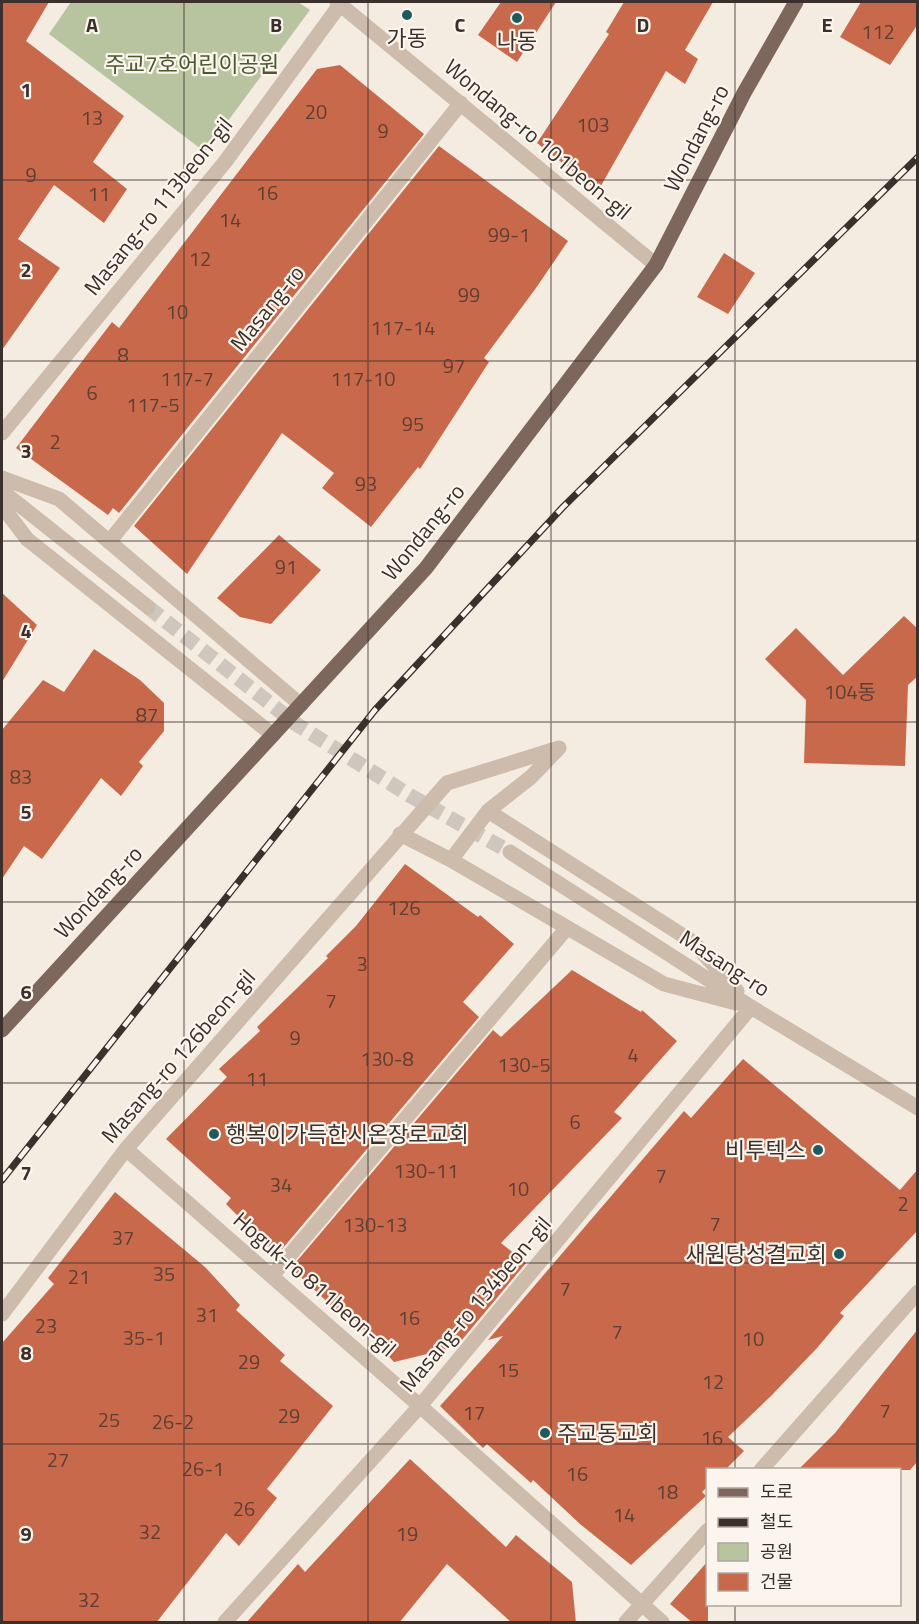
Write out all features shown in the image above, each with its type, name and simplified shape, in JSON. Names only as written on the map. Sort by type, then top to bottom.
[{"type":"main road","name":"Wondang-ro","points":[[2,1030],[426,568],[656,265],[744,93],[796,2]]},
{"type":"street","name":"Wondang-ro 101beon-gil","points":[[340,2],[656,265]]},
{"type":"street","name":"Masang-ro 113beon-gil","points":[[2,433],[225,162],[340,2]]},
{"type":"street","name":"Masang-ro","points":[[109,542],[461,103]]},
{"type":"street","points":[[2,478],[59,499],[301,705]]},
{"type":"street","points":[[2,491],[147,607]]},
{"type":"street","points":[[2,506],[27,539],[273,735]]},
{"type":"street","name":"Masang-ro 126beon-gil","points":[[2,1314],[126,1149],[447,783],[559,748],[531,777],[488,811]]},
{"type":"street","points":[[451,860],[488,811],[693,942],[751,1007]]},
{"type":"street","points":[[400,834],[451,860],[664,984],[751,1007]]},
{"type":"street","name":"Masang-ro","points":[[510,852],[751,1007],[918,1108]]},
{"type":"street","points":[[272,1276],[567,928]]},
{"type":"street","name":"Masang-ro 134beon-gil","points":[[225,1623],[420,1406],[751,1007]]},
{"type":"street","name":"Hoguk-ro 811beon-gil","points":[[126,1149],[420,1406],[662,1623]]},
{"type":"street","points":[[763,1468],[918,1292]]},
{"type":"street","points":[[626,1623],[706,1532]]},
{"type":"green space","name":"주교7호어린이공원","points":[[71,2],[298,2],[310,10],[205,152],[49,34]]},
{"type":"building","points":[[2,2],[49,2],[26,41],[124,116],[93,162],[127,189],[104,223],[54,185],[18,239],[60,268],[2,350]]},
{"type":"building","name":"나동","points":[[501,2],[556,2],[517,62],[478,35]]},
{"type":"building","points":[[624,2],[713,2],[685,50],[698,59],[685,84],[666,71],[598,191],[537,143],[609,34],[606,32]]},
{"type":"building","points":[[861,2],[918,2],[918,24],[890,65],[840,37]]},
{"type":"building","points":[[340,65],[424,134],[119,513],[113,508],[108,515],[16,448],[112,322],[119,328],[317,69]]},
{"type":"building","points":[[439,146],[568,241],[484,358],[489,362],[420,469],[418,467],[371,527],[322,488],[334,473],[282,433],[187,574],[134,526]]},
{"type":"building","points":[[724,253],[755,273],[728,314],[697,297]]},
{"type":"building","points":[[279,535],[321,570],[271,624],[240,617],[217,598]]},
{"type":"building","points":[[2,593],[37,625],[2,682]]},
{"type":"building","points":[[904,616],[918,629],[918,676],[908,685],[905,766],[804,763],[806,700],[765,659],[796,628],[843,675]]},
{"type":"building","points":[[94,649],[140,680],[164,703],[164,731],[139,762],[143,766],[121,796],[101,778],[42,859],[24,846],[2,879],[2,730],[43,680],[64,692]]},
{"type":"building","points":[[405,864],[478,917],[480,915],[514,944],[463,1002],[479,1017],[277,1255],[226,1204],[231,1198],[166,1139],[227,1077],[219,1069],[260,1031],[257,1027],[328,958],[326,956],[356,926]]},
{"type":"building","points":[[572,970],[641,1012],[642,1010],[677,1041],[614,1112],[622,1118],[501,1243],[526,1263],[456,1347],[394,1362],[342,1306],[337,1311],[291,1268],[493,1030],[501,1037]]},
{"type":"building","points":[[743,1059],[900,1190],[918,1169],[918,1230],[840,1313],[844,1316],[817,1348],[728,1437],[744,1451],[727,1468],[706,1468],[706,1488],[702,1492],[706,1496],[631,1565],[580,1524],[533,1480],[531,1483],[487,1444],[483,1448],[440,1406],[503,1336],[488,1340],[684,1111],[691,1118]]},
{"type":"building","points":[[115,1192],[205,1267],[240,1305],[236,1310],[285,1355],[280,1361],[333,1406],[267,1489],[277,1498],[239,1546],[226,1533],[156,1623],[2,1623],[2,1343],[54,1284],[48,1278]]},
{"type":"building","points":[[918,1329],[918,1461],[910,1470],[901,1470],[901,1468],[800,1468],[835,1433]]},
{"type":"building","points":[[410,1459],[506,1547],[516,1535],[572,1582],[576,1623],[512,1623],[447,1564],[399,1623],[246,1623],[298,1564],[305,1572]]},
{"type":"building","points":[[706,1563],[708,1623],[693,1623],[670,1604]]},
{"type":"tunnel","points":[[148,607],[296,724],[409,795],[510,852]]},
{"type":"railway","points":[[2,1180],[375,710],[563,507],[918,157]]},
{"type":"place","name":"가동","points":[[407,15]]},
{"type":"place","name":"나동","points":[[517,18]]},
{"type":"place","name":"행복이가득한시온장로교회","points":[[214,1134]]},
{"type":"place","name":"비투텍스","points":[[818,1150]]},
{"type":"place","name":"새원당성결교회","points":[[839,1254]]},
{"type":"place","name":"주교동교회","points":[[545,1433]]}]
